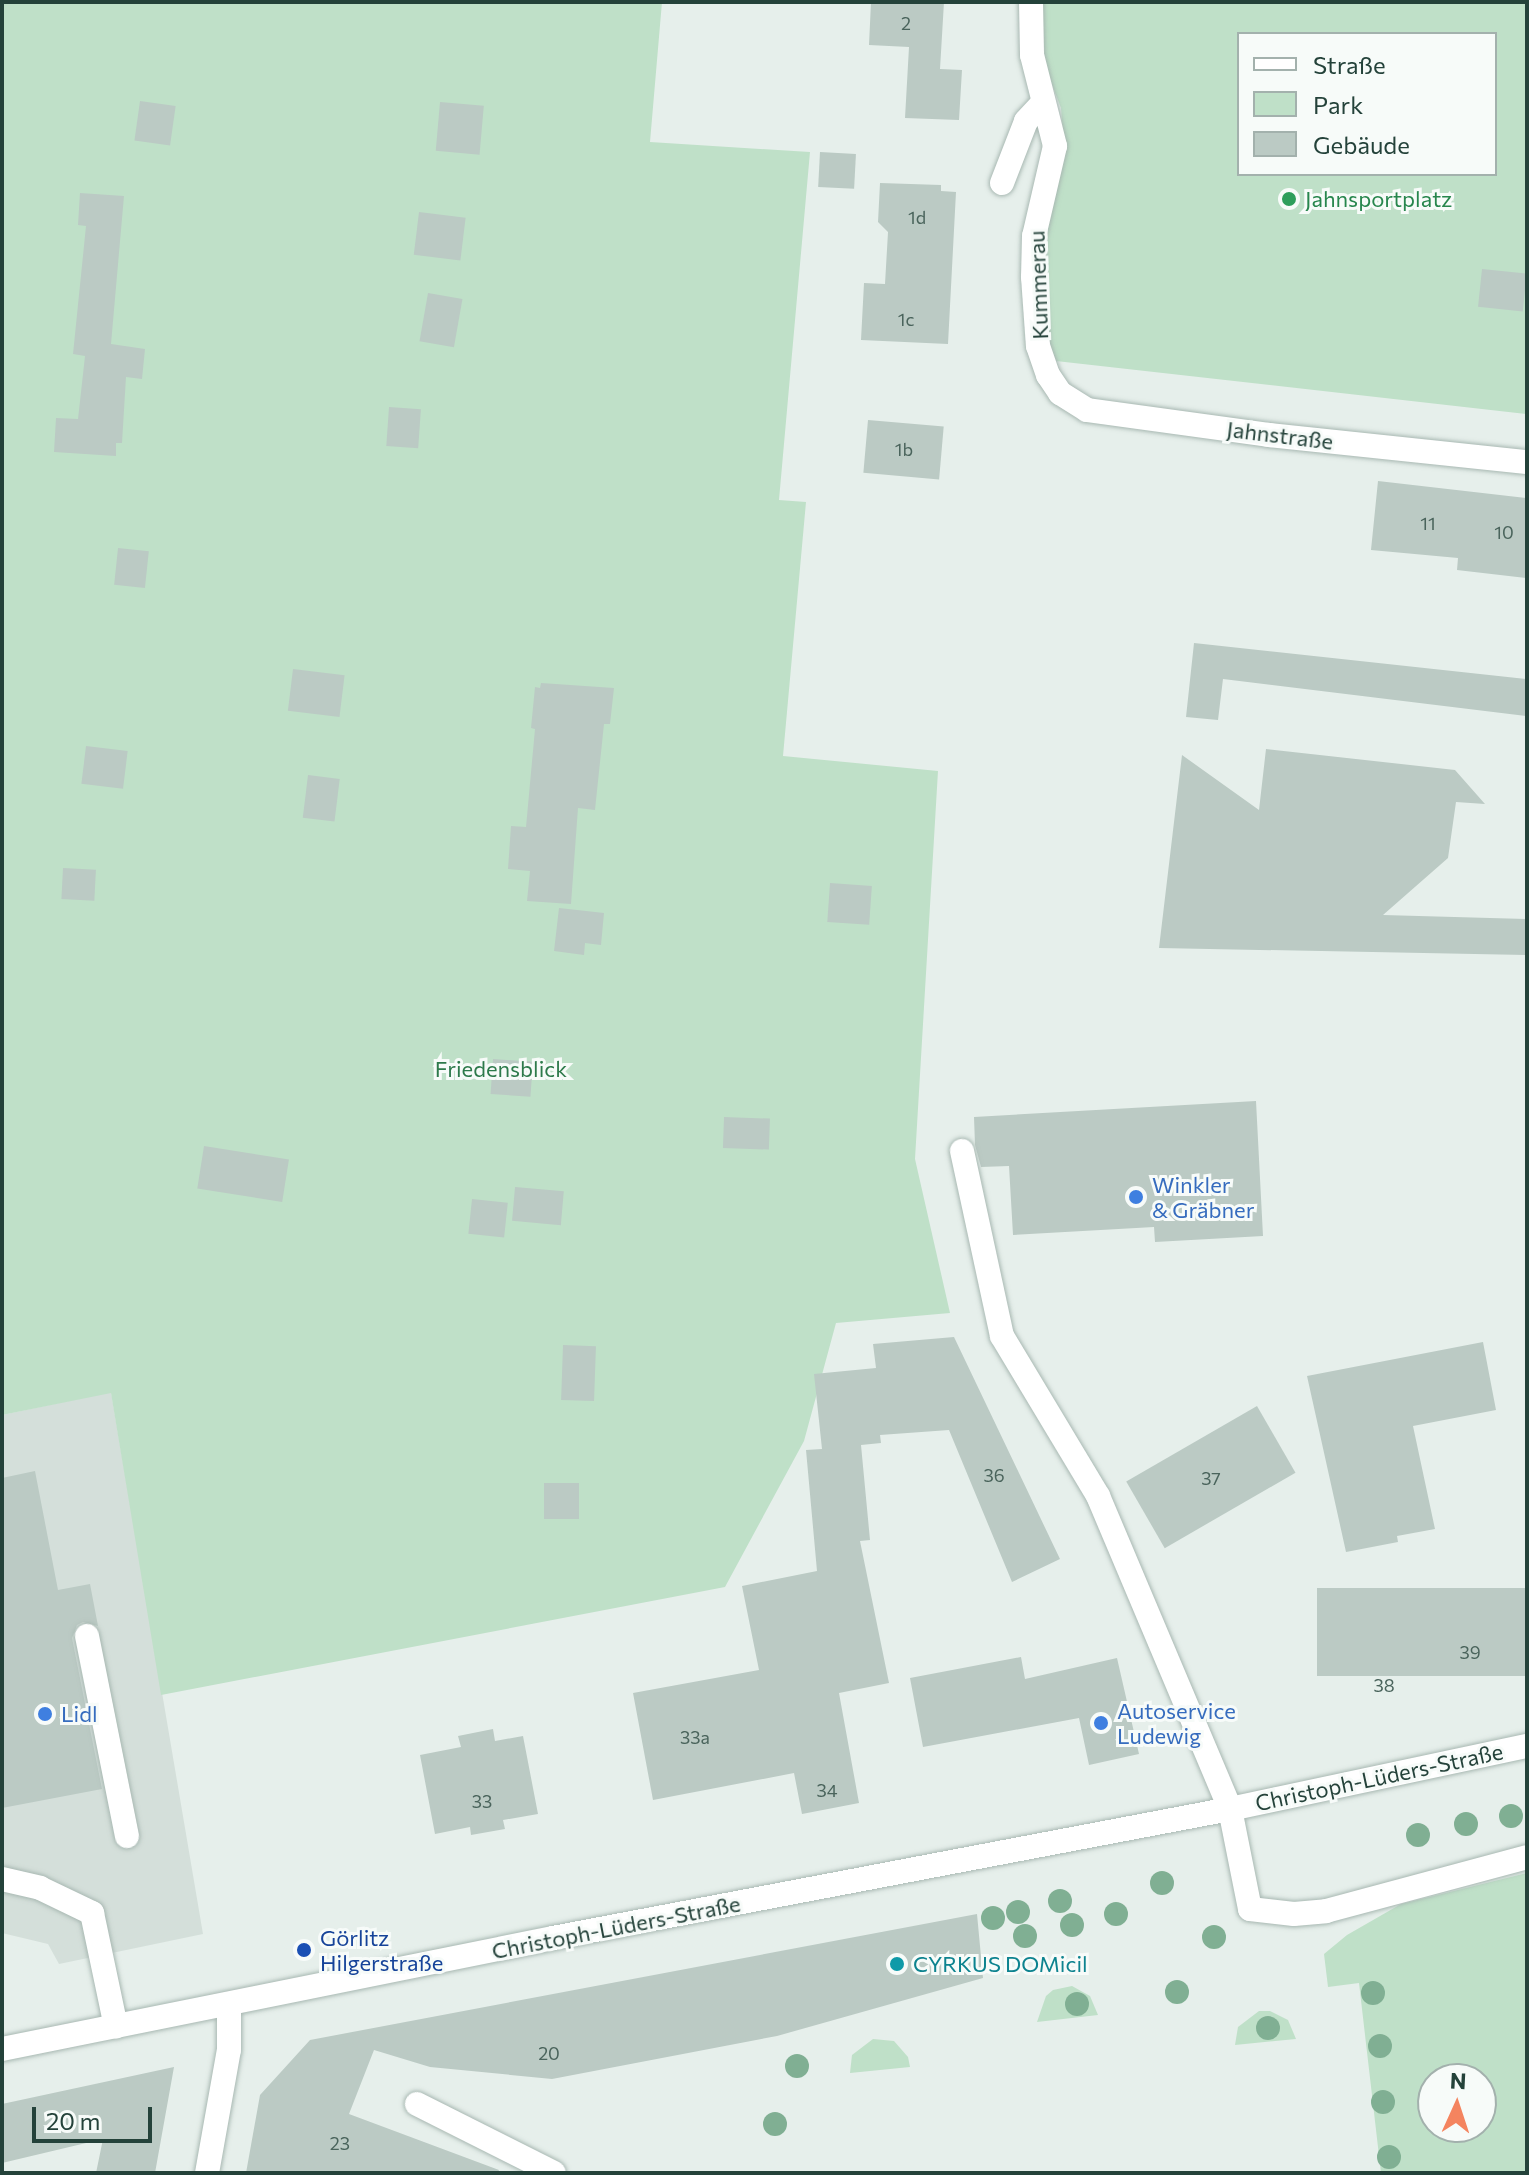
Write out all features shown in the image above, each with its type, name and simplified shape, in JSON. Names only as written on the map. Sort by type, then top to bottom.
[{"type":"street","name":"Kummerau","points":[[1031,2],[1032,55],[1055,146],[1036,224],[1033,277],[1038,346],[1048,375]]},
{"type":"street","points":[[1002,183],[1026,121],[1043,103]]},
{"type":"street","name":"Jahnstraße","points":[[1048,375],[1060,393],[1087,410],[1269,435],[1527,462]]},
{"type":"street","name":"Christoph-Lüders-Straße","points":[[962,1151],[1002,1336],[1098,1496],[1230,1809]]},
{"type":"street","points":[[87,1636],[127,1836]]},
{"type":"street","name":"Christoph-Lüders-Straße","points":[[2,2049],[1230,1809],[1527,1746]]},
{"type":"street","points":[[1230,1809],[1250,1909],[1294,1914],[1326,1911],[1527,1857]]},
{"type":"street","points":[[2,1879],[40,1888],[92,1913],[116,2027]]},
{"type":"street","points":[[207,2173],[229,2050],[229,2004]]},
{"type":"street","points":[[417,2104],[554,2173]]},
{"type":"shaded area","points":[[111,1392],[203,1934],[59,1964],[48,1944],[2,1933],[2,1415]]},
{"type":"green space","name":"Friedensblick","points":[[2,2],[662,2],[650,142],[810,152],[779,500],[806,502],[783,756],[938,771],[915,1159],[950,1313],[836,1323],[804,1441],[725,1587],[161,1695],[111,1393],[2,1415]]},
{"type":"green space","name":"Jahnsportplatz","points":[[1042,2],[1527,2],[1527,414],[1056,361],[1050,345],[1044,277],[1046,224],[1064,146],[1061,108],[1045,66]]},
{"type":"green space","points":[[1527,1873],[1527,2173],[1381,2173],[1359,1983],[1328,1987],[1324,1954],[1347,1935],[1401,1904]]},
{"type":"green space","points":[[1072,1986],[1090,1996],[1098,2015],[1037,2022],[1046,1996],[1053,1990]]},
{"type":"green space","points":[[1259,2011],[1270,2011],[1288,2020],[1296,2039],[1235,2045],[1238,2027]]},
{"type":"green space","points":[[873,2039],[894,2041],[908,2057],[910,2067],[850,2073],[852,2055]]},
{"type":"building","points":[[871,2],[944,2],[940,69],[962,70],[959,120],[905,118],[909,47],[869,45]]},
{"type":"building","points":[[140,101],[176,106],[170,146],[134,141]]},
{"type":"building","points":[[440,102],[484,106],[480,155],[436,151]]},
{"type":"building","points":[[820,152],[856,154],[854,189],[818,187]]},
{"type":"building","points":[[880,183],[941,185],[941,191],[956,192],[948,344],[861,340],[864,283],[885,284],[888,232],[878,222]]},
{"type":"building","points":[[80,193],[124,196],[111,344],[145,349],[142,379],[126,377],[122,443],[116,443],[116,456],[54,452],[56,418],[78,419],[85,356],[73,354],[86,226],[78,225]]},
{"type":"building","points":[[419,212],[466,218],[460,260],[414,255]]},
{"type":"building","points":[[1482,269],[1527,274],[1523,311],[1478,307]]},
{"type":"building","points":[[428,293],[462,299],[454,347],[419,341]]},
{"type":"building","points":[[389,407],[421,409],[418,448],[386,446]]},
{"type":"building","points":[[868,420],[944,427],[939,479],[863,473]]},
{"type":"building","points":[[1378,481],[1527,498],[1527,578],[1457,570],[1458,558],[1371,550]]},
{"type":"building","points":[[118,548],[149,551],[145,588],[114,585]]},
{"type":"building","points":[[1194,643],[1527,679],[1527,716],[1223,679],[1218,720],[1186,717]]},
{"type":"building","points":[[293,669],[345,675],[339,717],[288,711]]},
{"type":"building","points":[[541,683],[614,688],[610,724],[604,724],[595,810],[578,808],[571,904],[527,901],[530,871],[508,869],[511,826],[526,827],[535,729],[531,728],[535,687],[540,688]]},
{"type":"building","points":[[86,746],[128,751],[123,789],[81,784]]},
{"type":"building","points":[[1266,749],[1455,770],[1485,804],[1456,802],[1448,858],[1383,915],[1527,919],[1527,955],[1159,948],[1182,755],[1259,810]]},
{"type":"building","points":[[308,775],[340,779],[335,822],[303,818]]},
{"type":"building","points":[[63,868],[96,870],[94,901],[61,899]]},
{"type":"building","points":[[830,883],[872,886],[869,925],[827,922]]},
{"type":"building","points":[[559,908],[604,913],[601,945],[585,943],[584,955],[554,951]]},
{"type":"building","points":[[493,1059],[533,1062],[530,1097],[491,1094]]},
{"type":"building","name":"Winkler & Gräbner","points":[[1256,1101],[1263,1236],[1155,1242],[1154,1227],[1013,1235],[1009,1166],[981,1167],[975,1145],[974,1117]]},
{"type":"building","points":[[724,1117],[770,1119],[769,1150],[723,1148]]},
{"type":"building","points":[[204,1146],[289,1159],[282,1202],[197,1188]]},
{"type":"building","points":[[515,1187],[564,1191],[561,1225],[512,1221]]},
{"type":"building","points":[[472,1199],[508,1203],[504,1238],[468,1234]]},
{"type":"building","points":[[954,1337],[1060,1559],[1012,1582],[949,1430],[880,1435],[881,1443],[861,1445],[870,1540],[860,1541],[889,1683],[839,1693],[859,1803],[802,1814],[794,1773],[653,1800],[633,1693],[759,1670],[742,1586],[817,1571],[806,1450],[822,1449],[814,1374],[876,1368],[873,1344]]},
{"type":"building","points":[[1483,1342],[1496,1410],[1413,1426],[1435,1529],[1397,1536],[1398,1542],[1346,1552],[1307,1376]]},
{"type":"building","points":[[563,1345],[596,1346],[594,1401],[561,1400]]},
{"type":"building","points":[[1257,1406],[1296,1473],[1165,1548],[1126,1482]]},
{"type":"building","name":"Lidl","points":[[35,1471],[58,1590],[90,1584],[98,1626],[83,1622],[77,1625],[72,1638],[102,1789],[2,1808],[2,1478]]},
{"type":"building","points":[[544,1483],[579,1483],[579,1519],[544,1519]]},
{"type":"building","points":[[1317,1588],[1527,1588],[1527,1676],[1317,1676]]},
{"type":"building","points":[[1021,1657],[1025,1679],[1117,1658],[1139,1754],[1089,1765],[1079,1718],[923,1747],[910,1678]]},
{"type":"building","points":[[493,1729],[495,1741],[523,1736],[538,1814],[503,1820],[505,1829],[471,1835],[470,1827],[435,1834],[420,1755],[461,1747],[458,1736]]},
{"type":"building","points":[[977,1914],[983,1978],[777,2036],[552,2079],[430,2067],[374,2050],[349,2114],[499,2170],[498,2173],[246,2173],[260,2095],[310,2040]]},
{"type":"building","points":[[174,2067],[155,2173],[96,2173],[103,2139],[2,2163],[2,2104]]},
{"type":"place","name":"Jahnsportplatz","points":[[1289,199]]},
{"type":"place","name":"Winkler & Gräbner","points":[[1136,1197]]},
{"type":"place","name":"Lidl","points":[[45,1714]]},
{"type":"place","name":"Autoservice Ludewig","points":[[1101,1723]]},
{"type":"place","name":"Görlitz Hilgerstraße","points":[[304,1950]]},
{"type":"place","name":"CYRKUS DOMicil","points":[[897,1964]]}]
